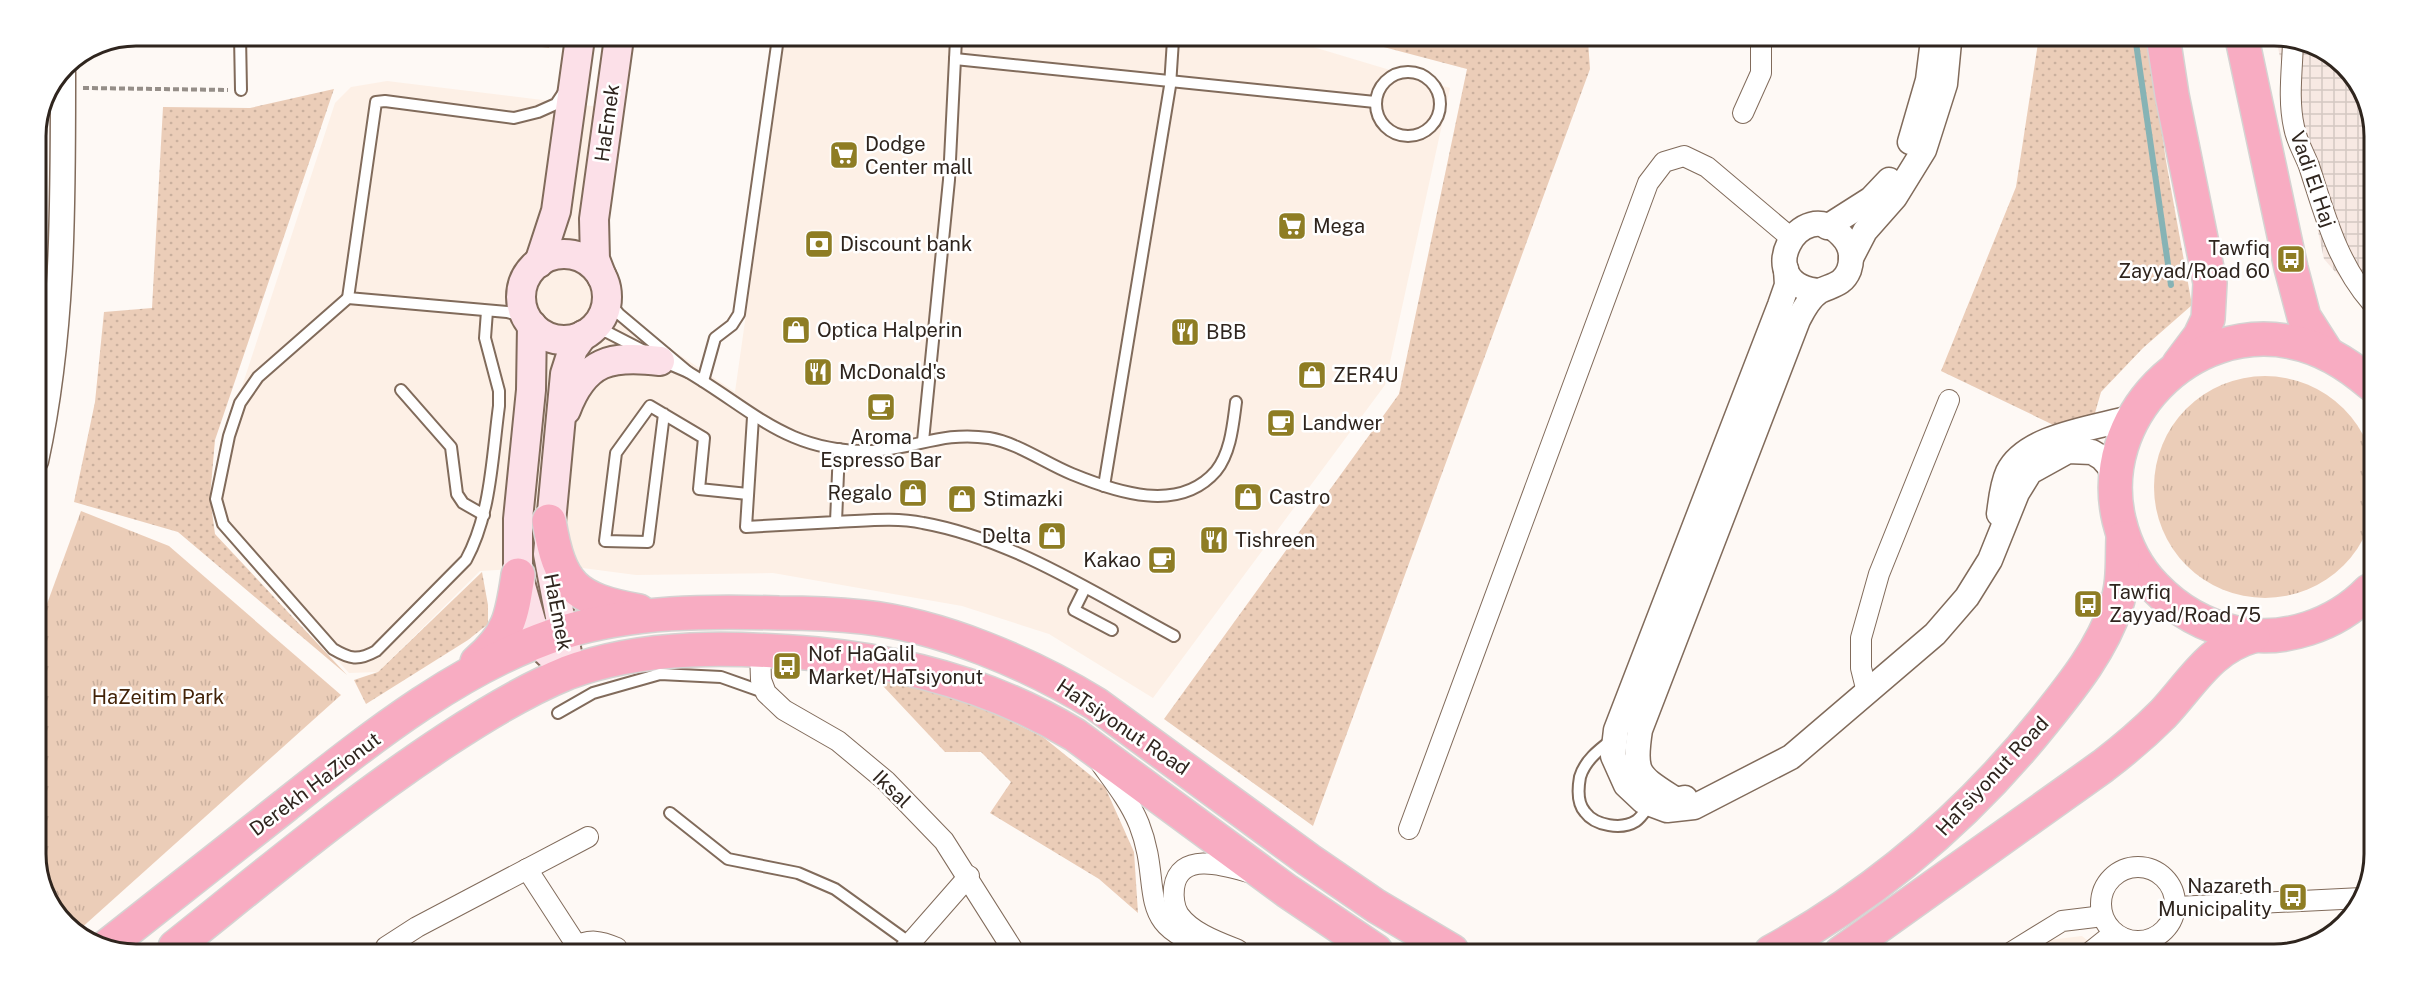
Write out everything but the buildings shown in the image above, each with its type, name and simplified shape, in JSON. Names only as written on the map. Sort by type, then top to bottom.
[{"type":"highway","points":[[2165,47],[2210,284],[2211,302],[2208,319],[2200,336],[2176,368]]},
{"type":"highway","points":[[2244,47],[2291,268],[2304,317],[2327,353]]},
{"type":"highway","points":[[2253,636],[2208,624],[2166,598],[2140,570],[2123,533],[2116,490],[2119,454],[2133,417],[2158,383],[2176,368],[2217,347],[2256,339],[2290,341],[2327,353],[2363,379]]},
{"type":"highway","points":[[549,521],[555,555],[560,567],[580,592],[604,604],[662,615]]},
{"type":"highway","name":"HaTsiyonut Road","points":[[1785,944],[1828,919],[1923,849],[1990,784],[2027,743],[2064,697],[2107,629],[2121,589],[2123,533]]},
{"type":"highway","points":[[435,697],[492,649],[504,633],[512,617],[518,575]]},
{"type":"highway","points":[[1852,944],[2103,766],[2137,739],[2215,655],[2232,642],[2253,636],[2286,633],[2313,627],[2364,599]]},
{"type":"highway","name":"HaTsiyonut Road","points":[[551,637],[637,616],[729,612],[865,617],[910,626],[1010,659],[1063,683],[1096,704],[1309,860],[1376,906],[1440,944]]},
{"type":"highway","name":"Derekh HaZionut","points":[[113,940],[344,759],[435,697],[503,656],[551,637]]},
{"type":"highway","name":"HaTsiyonut Road","points":[[569,673],[638,655],[699,650],[760,651],[849,657],[904,667],[996,694],[1045,717],[1089,745],[1270,878],[1366,944]]},
{"type":"highway","name":"Derekh HaZionut","points":[[179,944],[369,793],[492,711],[569,673]]},
{"type":"main road","name":"HaEmek","points":[[539,263],[550,236],[556,211],[579,47]]},
{"type":"main road","name":"HaEmek","points":[[605,286],[595,259],[594,219],[618,47]]},
{"type":"main road","points":[[557,255],[572,255],[595,267],[605,286],[606,308],[600,321],[586,334],[571,339],[548,337],[529,321],[521,303],[525,279],[539,263],[557,255]]},
{"type":"main road","name":"HaEmek","points":[[529,321],[532,379],[518,519],[518,575],[569,673]]},
{"type":"main road","name":"HaEmek","points":[[551,637],[549,521],[558,429],[565,374],[573,350],[586,334]]},
{"type":"main road","points":[[558,429],[573,392],[596,367],[626,357],[660,360]]},
{"type":"street","points":[[1743,113],[1761,73],[1761,47]]},
{"type":"street","points":[[1827,227],[1871,199],[1896,171],[1920,114],[1928,80],[1931,47]]},
{"type":"street","points":[[1717,793],[1676,800],[1647,781],[1635,761],[1640,730],[1798,320],[1806,306],[1820,291],[1840,283],[1847,274],[1851,258],[1865,231],[1895,197],[1924,150],[1945,84],[1949,47]]},
{"type":"street","name":"Vadi El Haj","points":[[2292,48],[2291,99],[2294,128],[2309,166],[2321,211],[2354,283],[2363,293]]},
{"type":"street","points":[[47,398],[60,293],[63,85]]},
{"type":"street","points":[[1409,829],[1648,183],[1664,162],[1684,156],[1707,167],[1791,238]]},
{"type":"street","points":[[1851,258],[1847,242],[1840,234],[1827,227],[1810,226],[1791,238],[1784,258],[1787,285],[1780,305],[1615,737],[1613,756],[1626,785],[1643,801],[1667,810],[1694,807],[1717,793],[1791,757],[1868,692],[1935,634],[1967,597],[1998,543],[2017,493],[2030,472],[2068,452],[2092,452],[2110,467],[2116,490]]},
{"type":"street","points":[[1786,269],[1799,286],[1820,291]]},
{"type":"street","points":[[1868,692],[1861,668],[1861,638],[1879,574],[1949,400]]},
{"type":"street","points":[[1998,543],[2002,489],[2008,471],[2020,456],[2046,441],[2133,417]]},
{"type":"street","points":[[760,651],[760,680],[766,693]]},
{"type":"street","name":"Iksal","points":[[766,693],[784,710],[838,741],[886,781],[944,841],[969,876],[1010,944]]},
{"type":"street","points":[[1089,745],[1138,823],[1147,853],[1154,906],[1163,924],[1177,936],[1201,944]]},
{"type":"street","points":[[392,944],[417,927],[588,837]]},
{"type":"street","points":[[1225,944],[1192,928],[1178,913],[1173,896],[1175,883],[1182,870],[1196,864],[1215,863],[1270,878]]},
{"type":"street","points":[[2138,944],[2114,933],[2106,923],[2101,911],[2101,897],[2106,884],[2116,874],[2136,867],[2157,872],[2168,881],[2174,893],[2176,907],[2170,924],[2152,944]]},
{"type":"street","points":[[527,869],[573,944]]},
{"type":"street","points":[[910,944],[969,876]]},
{"type":"street","points":[[2176,907],[2351,899]]},
{"type":"street","points":[[2024,944],[2061,921],[2095,917],[2101,911]]},
{"type":"street","points":[[2100,944],[2114,933]]},
{"type":"street","points":[[580,944],[584,941],[608,944]]},
{"type":"lane","points":[[240,47],[241,90]]},
{"type":"lane","points":[[703,381],[715,338],[732,325],[739,314],[777,47]]},
{"type":"lane","points":[[923,441],[949,180],[956,47]]},
{"type":"lane","points":[[1104,486],[1170,81],[1172,47]]},
{"type":"lane","points":[[956,60],[1375,102]]},
{"type":"lane","points":[[1408,72],[1419,74],[1434,86],[1440,108],[1437,118],[1425,132],[1403,136],[1392,133],[1381,123],[1375,102],[1378,91],[1387,79],[1408,72]]},
{"type":"lane","points":[[487,311],[485,338],[499,391],[499,406],[484,515],[475,543],[466,560],[376,651],[361,659],[348,658],[333,649],[223,524],[216,499],[229,436],[240,404],[258,377],[348,298],[376,102],[385,101],[514,118],[538,112],[556,104],[575,77]]},
{"type":"lane","points":[[605,286],[612,307],[688,372]]},
{"type":"lane","points":[[348,298],[507,312],[529,321]]},
{"type":"lane","points":[[586,334],[607,332],[619,337],[660,360],[688,372],[753,417],[806,442],[839,449],[873,451],[965,435],[992,439],[1104,486],[1147,496],[1176,495],[1202,483],[1216,470],[1226,452],[1236,402]]},
{"type":"lane","points":[[401,390],[451,447],[457,494],[463,503],[484,515]]},
{"type":"lane","points":[[664,414],[648,542],[605,541],[616,453],[650,406],[664,414],[704,438],[699,489],[748,494]]},
{"type":"lane","points":[[753,417],[746,527],[836,522],[923,522],[1033,560],[1173,636]]},
{"type":"lane","points":[[836,522],[839,449]]},
{"type":"lane","points":[[1085,588],[1074,610],[1112,630]]},
{"type":"lane","points":[[558,713],[593,693],[660,674],[721,677],[766,693]]},
{"type":"lane","points":[[1615,737],[1592,756],[1581,775],[1578,795],[1585,813],[1605,825],[1626,825],[1637,820],[1651,803]]},
{"type":"lane","points":[[670,813],[728,860],[798,873],[835,889],[905,944]]},
{"type":"path","points":[[67,80],[241,90]]},
{"type":"shaded area","points":[[784,47],[1313,47],[1450,88],[1385,385],[1153,698],[1049,634],[962,606],[773,573],[636,575],[567,566],[480,571],[378,672],[349,673],[219,529],[227,432],[335,103],[351,87],[387,81],[624,110],[591,285],[650,335],[735,392]]},
{"type":"shaded area","points":[[2278,47],[2308,53],[2333,69],[2348,86],[2359,107],[2362,119],[2363,304],[2324,259]]},
{"type":"shaded area","points":[[2082,936],[2092,944],[2041,944],[2049,940]]},
{"type":"green space","points":[[1384,47],[1588,47],[1590,69],[1313,826],[1164,719],[1399,394],[1467,69]]},
{"type":"green space","points":[[2037,47],[2150,47],[2166,161],[2192,305],[2143,348],[2101,392],[2087,441],[1941,371],[2016,187]]},
{"type":"green space","points":[[334,89],[215,440],[210,497],[215,534],[347,675],[178,532],[74,502],[95,402],[104,312],[152,308],[163,107],[250,108]]},
{"type":"green space","points":[[2265,376],[2287,378],[2307,384],[2335,401],[2351,417],[2363,435],[2364,538],[2351,557],[2335,573],[2307,590],[2287,596],[2265,598],[2243,596],[2223,590],[2195,573],[2179,557],[2162,529],[2156,509],[2154,487],[2156,465],[2162,445],[2179,417],[2195,401],[2223,384],[2243,378]]},
{"type":"green space","name":"HaZeitim Park","points":[[81,511],[169,546],[341,695],[84,926],[62,904],[51,883],[48,871],[47,604]]},
{"type":"green space","points":[[482,572],[488,605],[488,624],[468,640],[366,704],[354,680],[378,672]]},
{"type":"green space","points":[[868,670],[972,702],[1043,737],[1105,787],[1134,852],[1138,913],[1099,879],[990,813],[1011,782],[981,752],[945,752]]},
{"type":"waterway","points":[[2137,47],[2171,285]]},
{"type":"place","name":"Dodge Center mall","points":[[844,155]]},
{"type":"place","name":"Mega","points":[[1292,226]]},
{"type":"place","name":"Discount bank","points":[[819,244]]},
{"type":"place","name":"Tawfiq Zayyad/Road 60","points":[[2291,259]]},
{"type":"place","name":"Optica Halperin","points":[[796,330]]},
{"type":"place","name":"BBB","points":[[1185,332]]},
{"type":"place","name":"McDonald's","points":[[818,372]]},
{"type":"place","name":"ZER4U","points":[[1312,375]]},
{"type":"place","name":"Aroma Espresso Bar","points":[[881,407]]},
{"type":"place","name":"Landwer","points":[[1281,423]]},
{"type":"place","name":"Regalo","points":[[913,493]]},
{"type":"place","name":"Castro","points":[[1248,497]]},
{"type":"place","name":"Stimazki","points":[[962,499]]},
{"type":"place","name":"Delta","points":[[1052,536]]},
{"type":"place","name":"Tishreen","points":[[1214,540]]},
{"type":"place","name":"Kakao","points":[[1162,560]]},
{"type":"place","name":"Tawfiq Zayyad/Road 75","points":[[2088,604]]},
{"type":"place","name":"Nof HaGalil Market/HaTsiyonut","points":[[787,666]]},
{"type":"place","name":"Nazareth Municipality","points":[[2293,897]]}]
